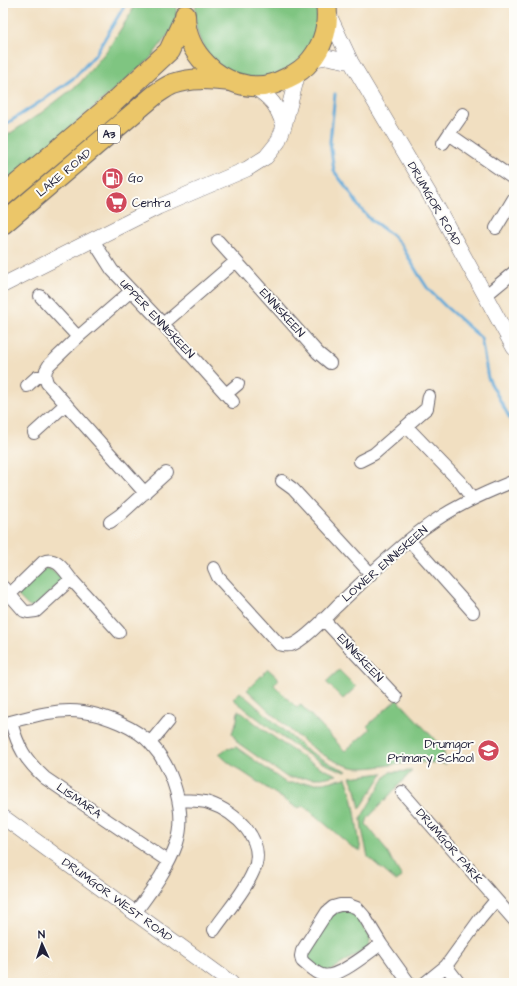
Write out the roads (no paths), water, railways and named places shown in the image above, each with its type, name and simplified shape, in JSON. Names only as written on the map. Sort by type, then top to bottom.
[{"type":"highway","points":[[304,67],[320,46],[326,30],[327,8]]},
{"type":"highway","name":"A3","points":[[185,10],[188,37],[198,56],[212,71],[230,81],[242,85],[253,86],[272,84],[304,67]]},
{"type":"highway","name":"LAKE ROAD","points":[[3,196],[111,105],[169,51],[185,10]]},
{"type":"highway","name":"LAKE ROAD","points":[[3,224],[156,94],[171,84],[190,80],[206,79],[230,81]]},
{"type":"street","name":"DRUMGOR ROAD","points":[[327,8],[350,62],[437,207],[514,348]]},
{"type":"street","points":[[3,285],[158,208],[258,163],[273,150],[278,142],[304,67],[327,57],[350,62]]},
{"type":"street","points":[[253,86],[267,96],[277,108],[284,126]]},
{"type":"street","points":[[463,114],[446,139],[514,179]]},
{"type":"street","points":[[496,228],[514,198]]},
{"type":"street","name":"UPPER ENNISKEEN","points":[[93,240],[112,270],[163,324],[229,398],[238,384]]},
{"type":"street","name":"ENNISKEEN","points":[[218,241],[318,353],[330,363]]},
{"type":"street","points":[[163,324],[236,261]]},
{"type":"street","points":[[485,296],[514,272]]},
{"type":"street","points":[[131,291],[78,337],[49,365],[45,376],[47,383],[145,493]]},
{"type":"street","points":[[40,296],[78,337]]},
{"type":"street","points":[[27,386],[37,377],[45,376]]},
{"type":"street","points":[[360,461],[374,454],[407,427],[427,408],[429,396]]},
{"type":"street","points":[[34,432],[66,404]]},
{"type":"street","points":[[407,427],[461,483],[472,499]]},
{"type":"street","points":[[110,522],[120,516],[166,473]]},
{"type":"street","points":[[282,481],[294,489],[371,574]]},
{"type":"street","name":"LOWER ENNISKEEN","points":[[214,568],[218,577],[279,644],[282,650],[297,642],[424,528],[472,499],[514,481]]},
{"type":"street","points":[[409,540],[471,604]]},
{"type":"street","points":[[71,579],[36,611],[24,611],[6,590],[43,562],[51,560],[58,563],[119,632]]},
{"type":"street","name":"ENNISKEEN","points":[[323,619],[396,697]]},
{"type":"street","name":"LISMARA","points":[[135,913],[159,880],[177,843],[180,820],[179,800],[173,782],[158,753],[150,743],[136,732],[110,718],[84,712],[63,711],[40,714],[7,723],[25,758],[45,778],[168,861]]},
{"type":"street","points":[[150,743],[168,721]]},
{"type":"street","name":"DRUMGOR PARK","points":[[402,792],[514,920]]},
{"type":"street","points":[[179,800],[208,803],[230,813],[243,824],[251,834],[255,843],[257,858],[254,870],[214,930]]},
{"type":"street","name":"DRUMGOR WEST ROAD","points":[[3,817],[231,983]]},
{"type":"street","points":[[424,983],[446,966],[480,919],[496,900]]},
{"type":"street","points":[[381,944],[338,974],[329,976],[318,973],[302,962],[302,951],[328,912],[340,905],[350,905],[357,908],[364,916],[381,944],[409,983]]},
{"type":"street","points":[[446,966],[459,983]]},
{"type":"waterway","points":[[3,126],[75,77],[95,55],[126,3]]},
{"type":"waterway","points":[[335,94],[330,142],[334,171],[359,207],[370,219],[392,235],[402,246],[428,289],[481,338],[488,378],[514,426]]},
{"type":"place","name":"Go","points":[[113,178]]},
{"type":"place","name":"Centra","points":[[117,203]]},
{"type":"place","name":"Drumgor Primary School","points":[[489,751]]}]
